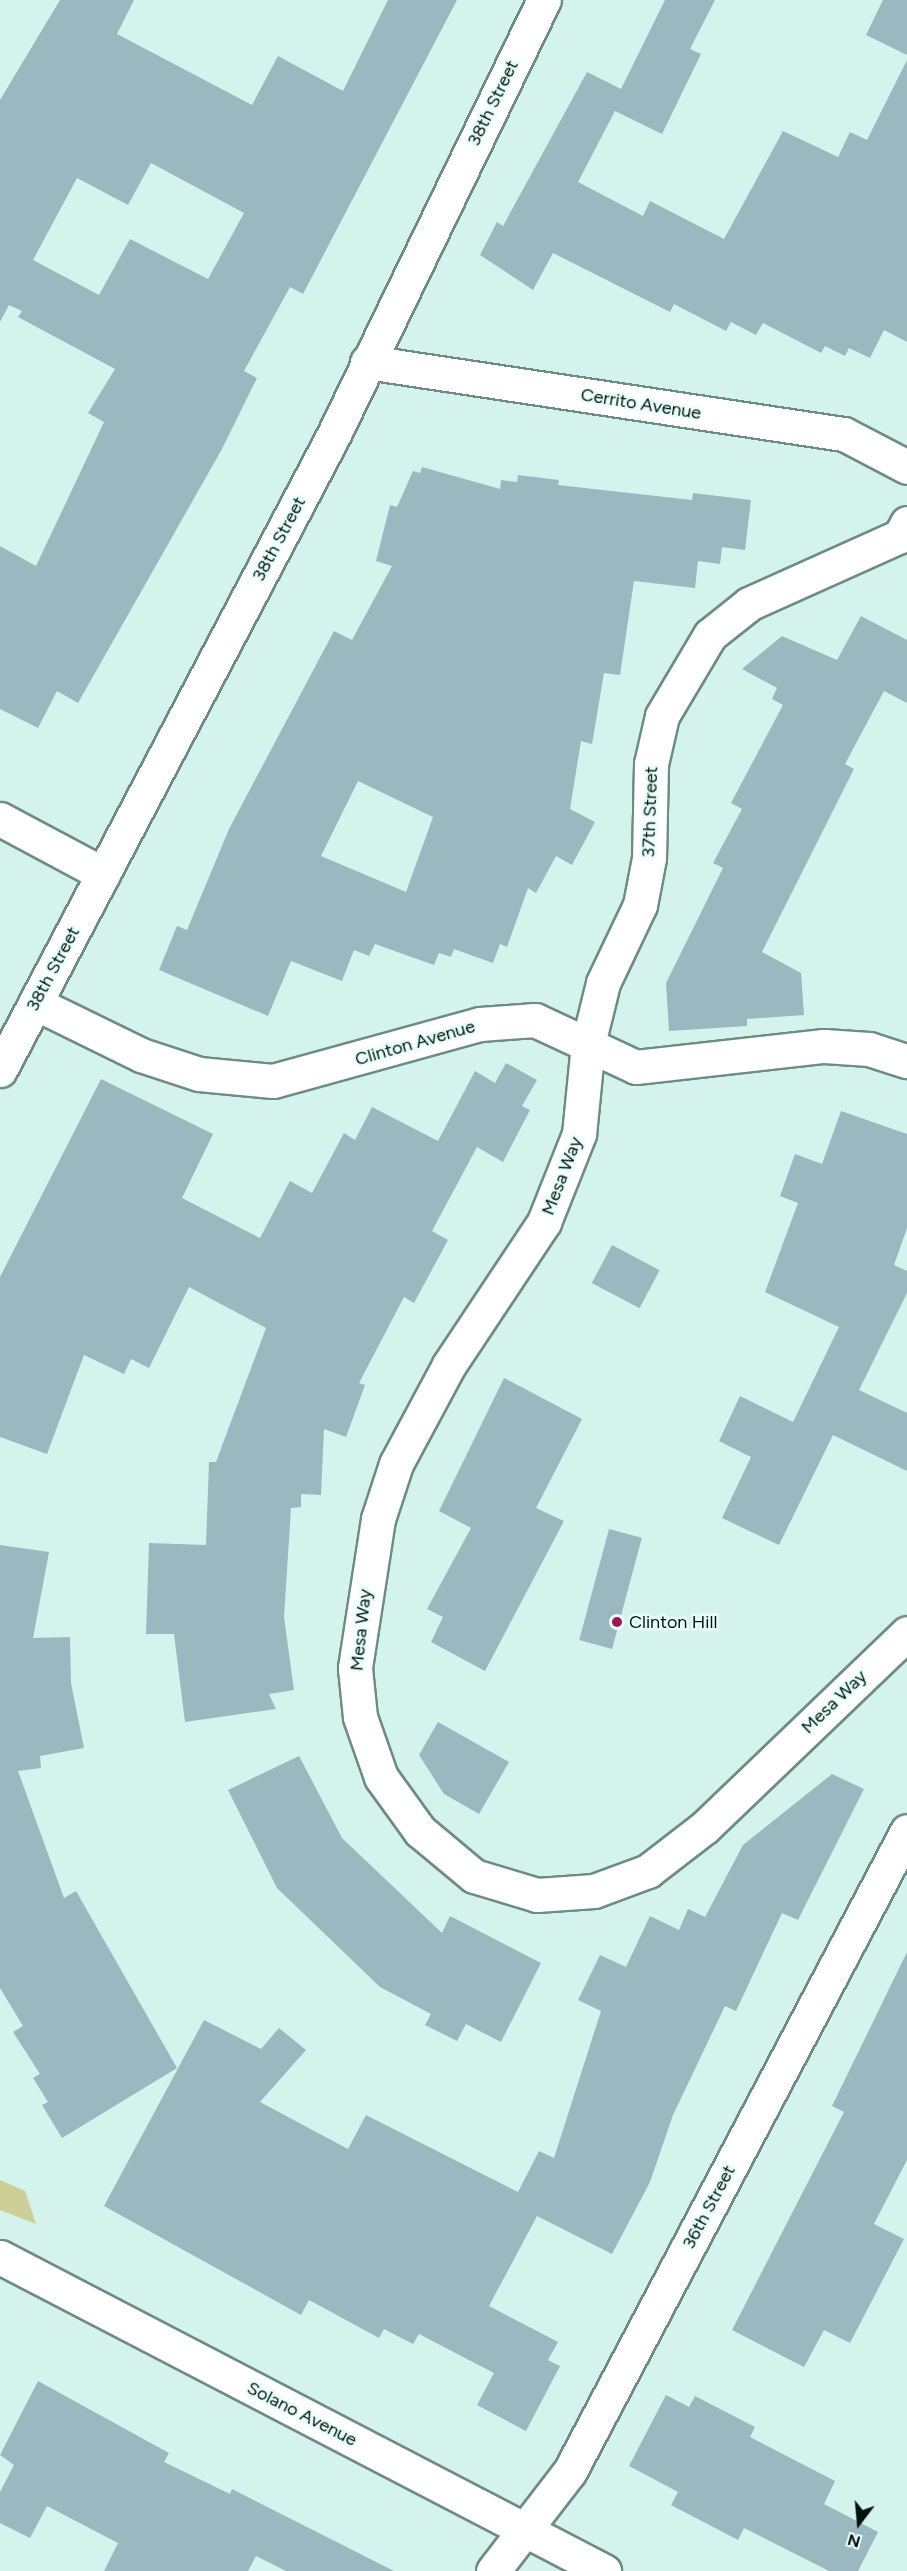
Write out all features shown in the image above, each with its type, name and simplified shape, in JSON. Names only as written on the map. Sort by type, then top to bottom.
[{"type":"street","name":"38th Street","points":[[0,1070],[368,362],[544,0]]},
{"type":"street","name":"Cerrito Avenue","points":[[368,362],[844,434],[907,467]]},
{"type":"street","name":"37th Street","points":[[588,1044],[603,983],[640,905],[649,858],[651,764],[662,716],[683,675],[710,635],[749,604],[871,551],[900,536],[907,523]]},
{"type":"street","points":[[0,819],[103,874]]},
{"type":"street","name":"Clinton Avenue","points":[[35,1003],[141,1055],[199,1074],[273,1080],[480,1024],[535,1020],[636,1067],[824,1046],[869,1049],[907,1061]]},
{"type":"street","name":"Mesa Way","points":[[588,1044],[579,1134],[544,1222],[421,1413],[396,1464],[378,1519],[355,1668],[360,1717],[381,1777],[420,1831],[474,1876],[537,1895],[594,1891],[648,1871],[705,1827],[907,1633]]},
{"type":"street","name":"36th Street","points":[[493,2571],[570,2471],[907,1831]]},
{"type":"street","name":"Solano Avenue","points":[[0,2258],[604,2571]]},
{"type":"green space","points":[[0,2180],[25,2191],[36,2224],[0,2210]]},
{"type":"building","points":[[60,0],[134,0],[117,34],[252,105],[278,56],[343,91],[388,0],[457,0],[303,294],[290,287],[244,371],[257,378],[222,449],[78,703],[57,691],[38,728],[0,709],[0,546],[36,566],[104,422],[88,413],[115,369],[18,317],[22,311],[9,305],[0,322],[0,100]],"holes":[[[151,163],[244,213],[208,279],[130,239],[99,295],[33,260],[77,178],[128,205]]]},
{"type":"building","points":[[665,0],[715,0],[690,49],[701,54],[662,134],[615,111],[578,182],[643,216],[650,201],[724,239],[783,131],[838,157],[850,132],[867,140],[907,60],[907,342],[884,330],[870,358],[849,348],[845,356],[825,346],[821,353],[763,323],[756,335],[731,322],[726,331],[674,304],[670,312],[553,253],[533,290],[480,255],[497,222],[503,226],[587,72],[621,89]]},
{"type":"building","points":[[883,0],[907,0],[907,55],[866,35]]},
{"type":"building","points":[[422,467],[500,489],[501,480],[517,482],[518,475],[559,480],[558,485],[692,500],[693,493],[751,500],[745,550],[722,547],[720,564],[698,561],[695,588],[634,581],[620,675],[604,673],[592,744],[581,741],[570,809],[595,822],[572,865],[556,856],[536,893],[528,888],[507,947],[500,944],[493,963],[454,949],[451,957],[439,953],[434,965],[375,944],[369,956],[354,950],[342,981],[291,961],[268,1016],[159,970],[177,926],[187,930],[229,829],[334,631],[352,640],[392,566],[376,561],[390,505],[397,507],[413,471],[420,473]],"holes":[[[358,781],[433,817],[406,892],[321,856]]]},
{"type":"building","points":[[861,616],[907,640],[907,703],[884,691],[845,764],[854,769],[762,952],[801,973],[804,1015],[747,1019],[747,1026],[669,1031],[666,983],[723,868],[713,863],[742,809],[731,803],[783,705],[772,699],[777,688],[742,669],[782,636],[837,660]]},
{"type":"building","points":[[506,1063],[537,1080],[522,1106],[530,1110],[503,1162],[477,1147],[432,1231],[448,1240],[414,1303],[404,1297],[359,1383],[365,1385],[346,1437],[324,1429],[321,1495],[301,1494],[301,1507],[291,1508],[284,1617],[294,1690],[269,1694],[276,1709],[185,1722],[174,1634],[146,1634],[149,1543],[206,1545],[209,1462],[216,1462],[266,1328],[189,1287],[149,1368],[131,1359],[124,1374],[84,1355],[47,1454],[0,1437],[0,1277],[101,1079],[213,1134],[182,1198],[260,1238],[290,1181],[312,1193],[344,1133],[355,1140],[372,1107],[438,1141],[475,1071],[495,1083]]},
{"type":"building","points":[[841,1111],[907,1134],[907,1228],[894,1265],[907,1271],[907,1293],[859,1390],[907,1413],[907,1471],[833,1435],[779,1545],[722,1518],[751,1457],[719,1441],[740,1396],[793,1422],[839,1327],[765,1292],[798,1203],[780,1196],[795,1154],[822,1164]]},
{"type":"building","points":[[612,1245],[660,1270],[639,1308],[592,1283]]},
{"type":"building","points":[[504,1378],[582,1419],[536,1508],[564,1521],[485,1671],[431,1642],[443,1617],[427,1609],[471,1528],[439,1511]]},
{"type":"building","points":[[609,1529],[642,1538],[612,1649],[579,1640]]},
{"type":"building","points":[[0,1545],[49,1552],[33,1638],[70,1637],[71,1683],[84,1748],[40,1756],[41,1768],[18,1771],[64,1898],[76,1891],[177,2068],[62,2138],[42,2105],[48,2102],[33,2078],[40,2074],[13,2032],[23,2026],[0,1988]]},
{"type":"building","points":[[438,1722],[509,1762],[479,1814],[444,1794],[419,1755]]},
{"type":"building","points":[[299,1756],[342,1838],[442,1933],[450,1916],[541,1963],[501,2042],[466,2024],[457,2041],[425,2025],[431,2014],[380,1987],[277,1888],[228,1790]]},
{"type":"building","points":[[832,1774],[864,1789],[798,1920],[782,1913],[736,2011],[725,2006],[673,2115],[650,2182],[612,2254],[537,2216],[489,2306],[558,2342],[548,2360],[560,2366],[526,2431],[477,2405],[494,2373],[419,2334],[413,2344],[384,2329],[379,2338],[309,2300],[301,2315],[104,2206],[204,2020],[261,2049],[279,2028],[306,2050],[260,2102],[348,2149],[366,2115],[518,2192],[539,2151],[554,2158],[601,2011],[578,2000],[600,1955],[626,1967],[650,1916],[679,1930],[688,1909],[705,1917],[743,1845]]},
{"type":"building","points":[[907,1952],[907,2160],[874,2224],[904,2239],[850,2343],[824,2330],[804,2367],[732,2330],[844,2112],[832,2106]]},
{"type":"building","points":[[38,2381],[169,2453],[164,2462],[230,2494],[232,2489],[394,2571],[286,2571],[256,2556],[248,2571],[104,2571],[118,2543],[47,2506],[30,2538],[0,2523],[0,2492],[14,2465],[0,2455]]},
{"type":"building","points":[[666,2395],[689,2407],[695,2396],[755,2427],[750,2437],[835,2481],[824,2504],[878,2532],[858,2571],[829,2571],[744,2528],[738,2540],[671,2505],[678,2492],[629,2466]]},
{"type":"place","name":"Clinton Hill","points":[[617,1622]]}]
